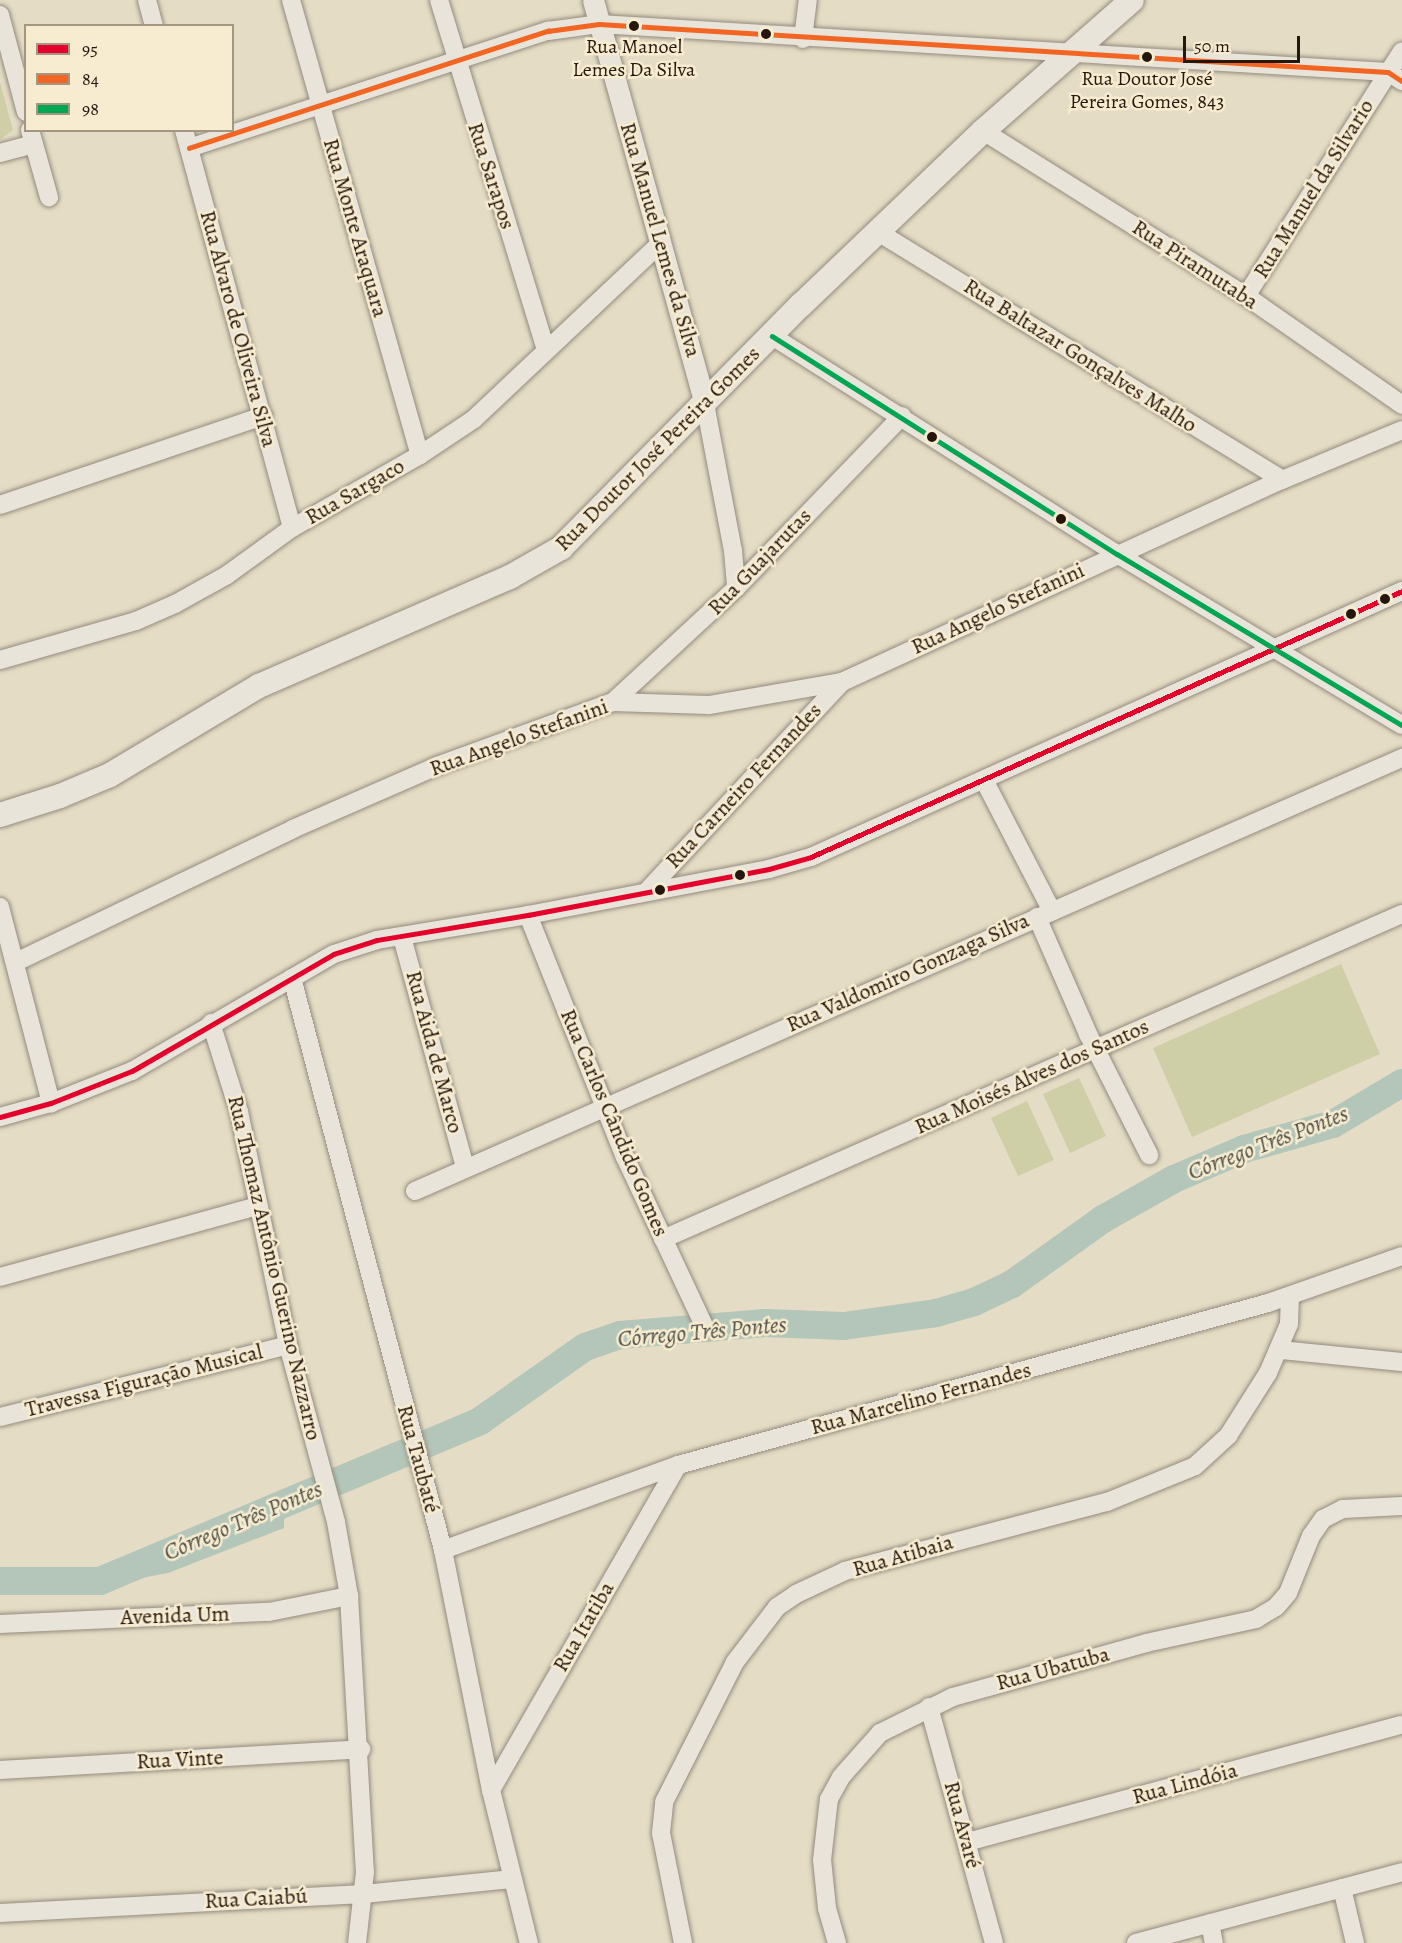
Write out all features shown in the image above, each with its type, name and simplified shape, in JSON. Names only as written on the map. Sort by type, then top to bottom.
[{"type":"main road","name":"Rua Doutor José Pereira Gomes","points":[[0,815],[60,796],[110,775],[259,686],[536,564],[582,528],[772,336],[983,131],[1132,0]]},
{"type":"street","points":[[147,0],[153,24]]},
{"type":"street","name":"Rua Monte Araquara","points":[[291,0],[420,455]]},
{"type":"street","name":"Rua Sarapos","points":[[439,0],[455,62],[546,350]]},
{"type":"street","name":"Rua Manuel Lemes da Silva","points":[[592,0],[705,404],[733,551],[736,588]]},
{"type":"street","points":[[804,39],[808,0]]},
{"type":"street","points":[[0,15],[24,105]]},
{"type":"street","points":[[234,128],[320,107],[548,32],[599,24],[804,39],[1076,51],[1395,76]]},
{"type":"street","name":"Rua Manuel da Silvario","points":[[1246,296],[1395,76],[1402,51]]},
{"type":"street","name":"Rua Piramutaba","points":[[983,131],[1246,296],[1402,405]]},
{"type":"street","points":[[186,139],[215,132]]},
{"type":"street","points":[[0,153],[32,137],[49,197]]},
{"type":"street","name":"Rua Alvaro de Oliveira Silva","points":[[186,139],[292,528]]},
{"type":"street","name":"Rua Baltazar Gonçalves Malho","points":[[878,232],[1281,480]]},
{"type":"street","name":"Rua Sargaco","points":[[0,660],[136,621],[175,604],[226,574],[292,528],[420,455],[474,419],[661,243]]},
{"type":"street","points":[[772,336],[902,416],[1117,554],[1402,724]]},
{"type":"street","points":[[0,505],[263,416]]},
{"type":"street","name":"Rua Guajarutas","points":[[613,702],[736,588],[902,416]]},
{"type":"street","name":"Rua Angelo Stefanini","points":[[16,962],[293,828],[438,766],[613,702],[710,705],[842,682],[1281,480],[1402,430]]},
{"type":"street","points":[[0,1117],[51,1103],[132,1071],[211,1023],[334,954],[402,937],[769,869],[811,857],[1402,591]]},
{"type":"street","name":"Rua Carneiro Fernandes","points":[[647,891],[842,682]]},
{"type":"street","name":"Rua Valdomiro Gonzaga Silva","points":[[415,1191],[604,1106],[1402,758]]},
{"type":"street","points":[[984,780],[1045,914],[1095,1049],[1149,1155]]},
{"type":"street","points":[[0,907],[51,1103]]},
{"type":"street","name":"Rua Moisés Alves dos Santos","points":[[663,1239],[1402,914]]},
{"type":"street","name":"Rua Carlos Cândido Gomes","points":[[528,915],[604,1106],[705,1328]]},
{"type":"street","name":"Rua Aida de Marco","points":[[402,937],[465,1168]]},
{"type":"street","name":"Rua Taubaté","points":[[292,978],[443,1550],[491,1790],[529,1943]]},
{"type":"street","name":"Rua Thomaz Antônio Guerino Nazzarro","points":[[211,1023],[239,1112],[288,1345],[330,1496],[349,1596],[361,1749],[363,1894],[357,1943]]},
{"type":"street","points":[[0,1278],[258,1206]]},
{"type":"street","name":"Rua Marcelino Fernandes","points":[[443,1550],[678,1464],[1290,1297],[1402,1256]]},
{"type":"street","name":"Rua Atibaia","points":[[683,1943],[661,1833],[664,1802],[735,1662],[777,1607],[796,1593],[845,1571],[1107,1502],[1195,1466],[1228,1436],[1281,1350],[1289,1324],[1290,1297]]},
{"type":"street","name":"Travessa Figuração Musical","points":[[0,1417],[288,1345]]},
{"type":"street","points":[[1281,1350],[1402,1362]]},
{"type":"street","name":"Rua Itatiba","points":[[491,1790],[678,1464]]},
{"type":"street","name":"Rua Ubatuba","points":[[837,1943],[827,1908],[822,1860],[829,1799],[841,1777],[880,1732],[953,1696],[1146,1643],[1256,1619],[1276,1607],[1288,1593],[1311,1536],[1323,1519],[1343,1509],[1402,1506]]},
{"type":"street","name":"Avenida Um","points":[[0,1624],[269,1612],[349,1596]]},
{"type":"street","name":"Rua Avaré","points":[[930,1707],[994,1943]]},
{"type":"street","name":"Rua Lindóia","points":[[967,1842],[1402,1725]]},
{"type":"street","name":"Rua Vinte","points":[[0,1770],[361,1749]]},
{"type":"street","points":[[1136,1943],[1402,1872]]},
{"type":"street","name":"Rua Caiabú","points":[[0,1913],[363,1894],[512,1879]]},
{"type":"street","points":[[1342,1888],[1356,1943]]},
{"type":"street","points":[[1210,1923],[1214,1943]]},
{"type":"green space","points":[[0,82],[13,130],[0,140]]},
{"type":"green space","points":[[1341,964],[1380,1054],[1192,1137],[1153,1048]]},
{"type":"green space","points":[[1079,1078],[1106,1136],[1070,1153],[1043,1094]]},
{"type":"green space","points":[[1027,1101],[1054,1160],[1018,1176],[991,1118]]},
{"type":"shaded area","points":[[284,1510],[284,1528],[168,1573],[72,1591],[0,1590],[0,1584],[80,1587],[167,1564]]},
{"type":"waterway","name":"Córrego Três Pontes","points":[[0,1581],[100,1581],[480,1421],[585,1347],[620,1335],[766,1323],[844,1326],[936,1313],[974,1302],[1012,1284],[1103,1219],[1174,1179],[1244,1149],[1333,1124],[1402,1083]]},
{"type":"transit line","name":"84","points":[[189,148],[548,31],[599,24],[1388,72],[1402,81]]},
{"type":"transit line","name":"98","points":[[772,336],[1117,554],[1402,725]]},
{"type":"transit line","name":"95","points":[[0,1117],[51,1103],[132,1071],[334,954],[377,940],[528,915],[769,869],[811,857],[1402,591]]},
{"type":"place","name":"Rua Manoel Lemes Da Silva","points":[[634,26]]},
{"type":"place","name":"Rua Doutor José Pereira Gomes, 843","points":[[1147,57]]}]
